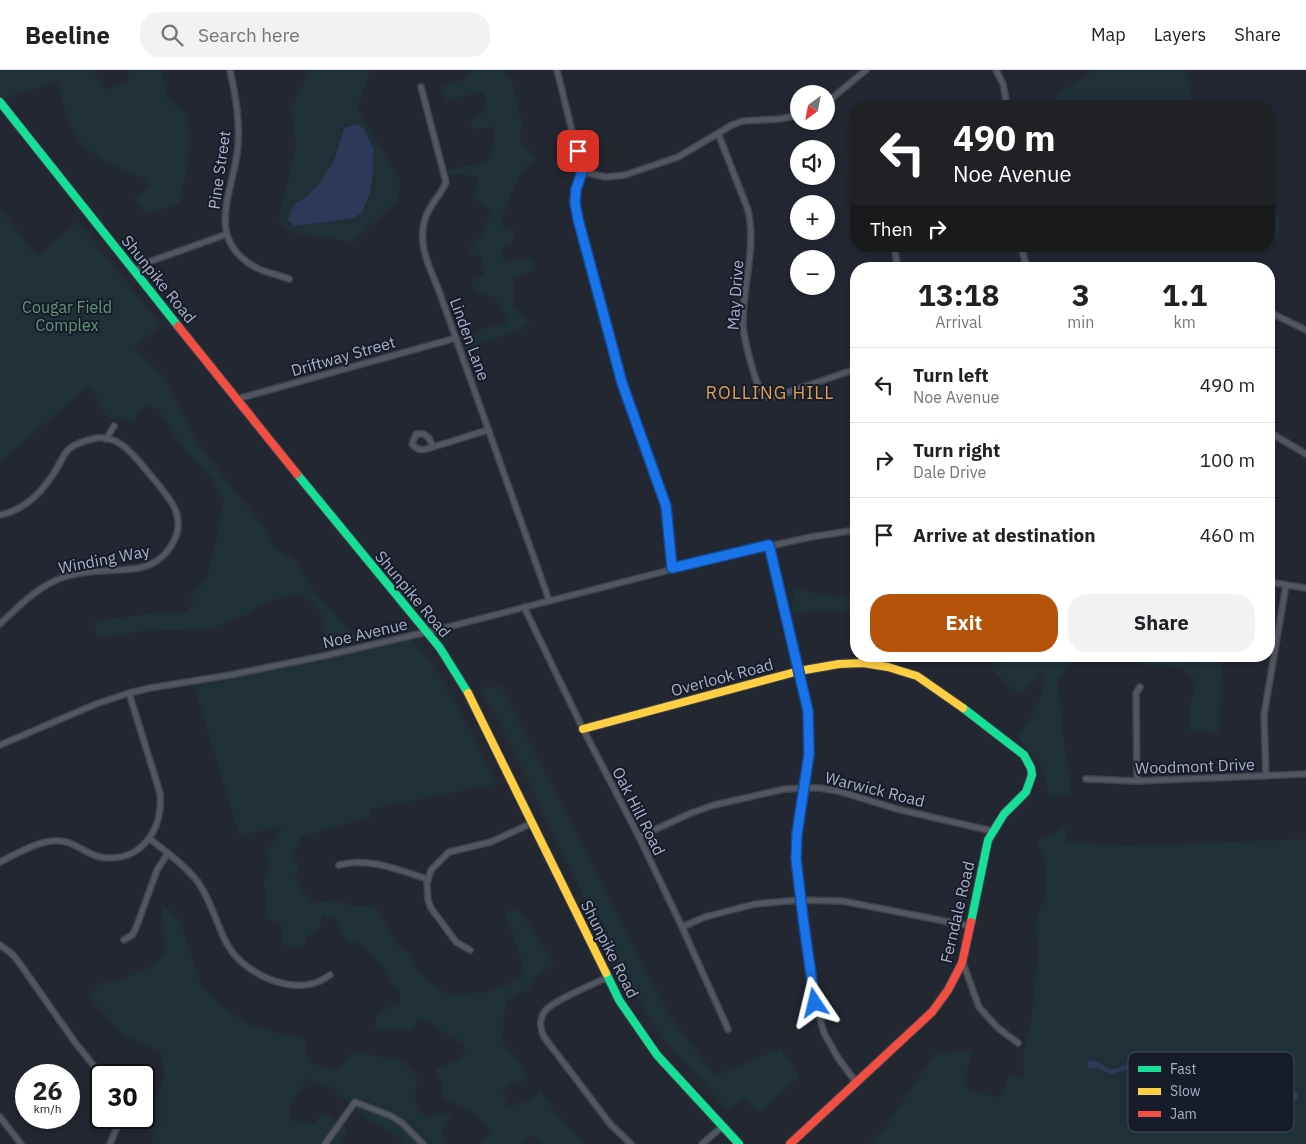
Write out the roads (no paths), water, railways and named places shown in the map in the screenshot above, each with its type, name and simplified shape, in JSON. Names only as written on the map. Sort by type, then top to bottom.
[{"type":"main road","name":"Shunpike Road","points":[[0,102],[237,399],[427,632],[453,667],[466,689],[628,1014],[657,1055],[739,1144]]},
{"type":"main road","name":"Overlook Road","points":[[583,729],[799,671],[839,664],[862,663],[888,667],[917,676],[968,711],[1024,755]]},
{"type":"main road","name":"Ferndale Road","points":[[790,1144],[932,1012],[948,990],[962,963],[985,849],[992,831],[1004,814],[1029,786],[1032,775],[1031,768],[1024,755]]},
{"type":"street","name":"Pine Street","points":[[135,271],[146,263],[226,234],[225,210],[236,160],[238,136],[238,114],[230,70]]},
{"type":"street","points":[[557,70],[582,172],[576,189],[575,203],[578,219],[622,383],[666,506],[672,568]]},
{"type":"street","points":[[835,96],[866,70]]},
{"type":"street","points":[[996,70],[1003,84],[1006,100]]},
{"type":"street","name":"Linden Lane","points":[[421,87],[446,182],[425,219],[422,236],[424,254],[456,338],[549,600]]},
{"type":"street","points":[[582,172],[606,178],[625,175],[678,157],[718,133],[743,121],[790,117]]},
{"type":"street","name":"May Drive","points":[[718,133],[751,220],[751,245],[743,323],[748,356],[759,388],[768,397],[777,396],[850,371]]},
{"type":"street","points":[[226,234],[235,250],[256,268],[289,279]]},
{"type":"street","points":[[1275,315],[1306,330]]},
{"type":"street","name":"Driftway Street","points":[[237,399],[456,338]]},
{"type":"street","points":[[0,515],[7,514],[20,507],[38,494],[70,448],[89,440],[106,439],[114,426]]},
{"type":"street","points":[[433,447],[488,430]]},
{"type":"street","points":[[1275,436],[1306,454]]},
{"type":"street","name":"Winding Way","points":[[0,624],[40,588],[51,582],[89,571],[149,565],[160,559],[170,550],[177,530],[175,508],[132,454],[119,443],[106,439]]},
{"type":"street","name":"Noe Avenue","points":[[0,745],[96,704],[129,693],[230,675],[427,632],[672,568],[769,545],[850,531]]},
{"type":"street","points":[[769,545],[808,711],[809,754],[797,834],[796,859],[813,993],[824,1033],[838,1058],[856,1082]]},
{"type":"street","points":[[1275,583],[1306,588]]},
{"type":"street","points":[[1275,650],[1286,585]]},
{"type":"street","name":"Oak Hill Road","points":[[524,607],[682,927],[728,1029]]},
{"type":"street","points":[[1266,776],[1264,714],[1273,662]]},
{"type":"street","points":[[1136,781],[1136,693],[1140,687]]},
{"type":"street","points":[[0,862],[33,846],[59,841],[68,842],[99,856],[117,857],[137,850],[150,839],[159,819],[160,793],[129,693]]},
{"type":"street","name":"Woodmont Drive","points":[[1086,779],[1136,781],[1306,774]]},
{"type":"street","name":"Warwick Road","points":[[638,837],[691,812],[714,805],[784,789],[804,788],[838,791],[898,809],[992,831]]},
{"type":"street","points":[[470,950],[456,942],[435,916],[428,900],[427,879],[433,867],[449,852],[491,842],[532,823]]},
{"type":"street","points":[[150,839],[168,853],[197,881],[210,903],[229,947],[250,968],[273,980],[290,984],[303,985],[320,982],[330,975]]},
{"type":"street","points":[[124,940],[136,928],[157,870],[168,853]]},
{"type":"street","points":[[339,865],[349,862],[375,864],[427,879]]},
{"type":"street","points":[[682,927],[705,917],[755,904],[800,900],[842,901],[970,926]]},
{"type":"street","points":[[0,946],[18,960],[74,1042],[92,1064]]},
{"type":"street","points":[[962,963],[979,1007],[998,1028],[1018,1043]]},
{"type":"street","points":[[608,977],[550,1006],[542,1016],[541,1029],[544,1037],[611,1125],[631,1144]]},
{"type":"street","points":[[325,1144],[356,1102],[397,1120],[409,1129],[423,1144]]},
{"type":"street","points":[[0,1117],[21,1144]]},
{"type":"street","points":[[702,1144],[722,1126]]},
{"type":"street","points":[[110,1144],[116,1129]]},
{"type":"water","points":[[353,125],[364,128],[373,148],[370,194],[362,212],[356,217],[347,219],[295,226],[288,220],[292,208],[317,186],[334,161],[344,128]]},
{"type":"water","points":[[1089,1060],[1098,1062],[1110,1069],[1128,1065],[1128,1069],[1111,1074],[1096,1068],[1090,1069],[1087,1066]]},
{"type":"water","points":[[1294,1092],[1298,1093],[1296,1100],[1294,1100]]},
{"type":"district","name":"ROLLING HILL","points":[[770,392]]},
{"type":"park label","name":"Cougar Field Complex","points":[[67,316]]}]
